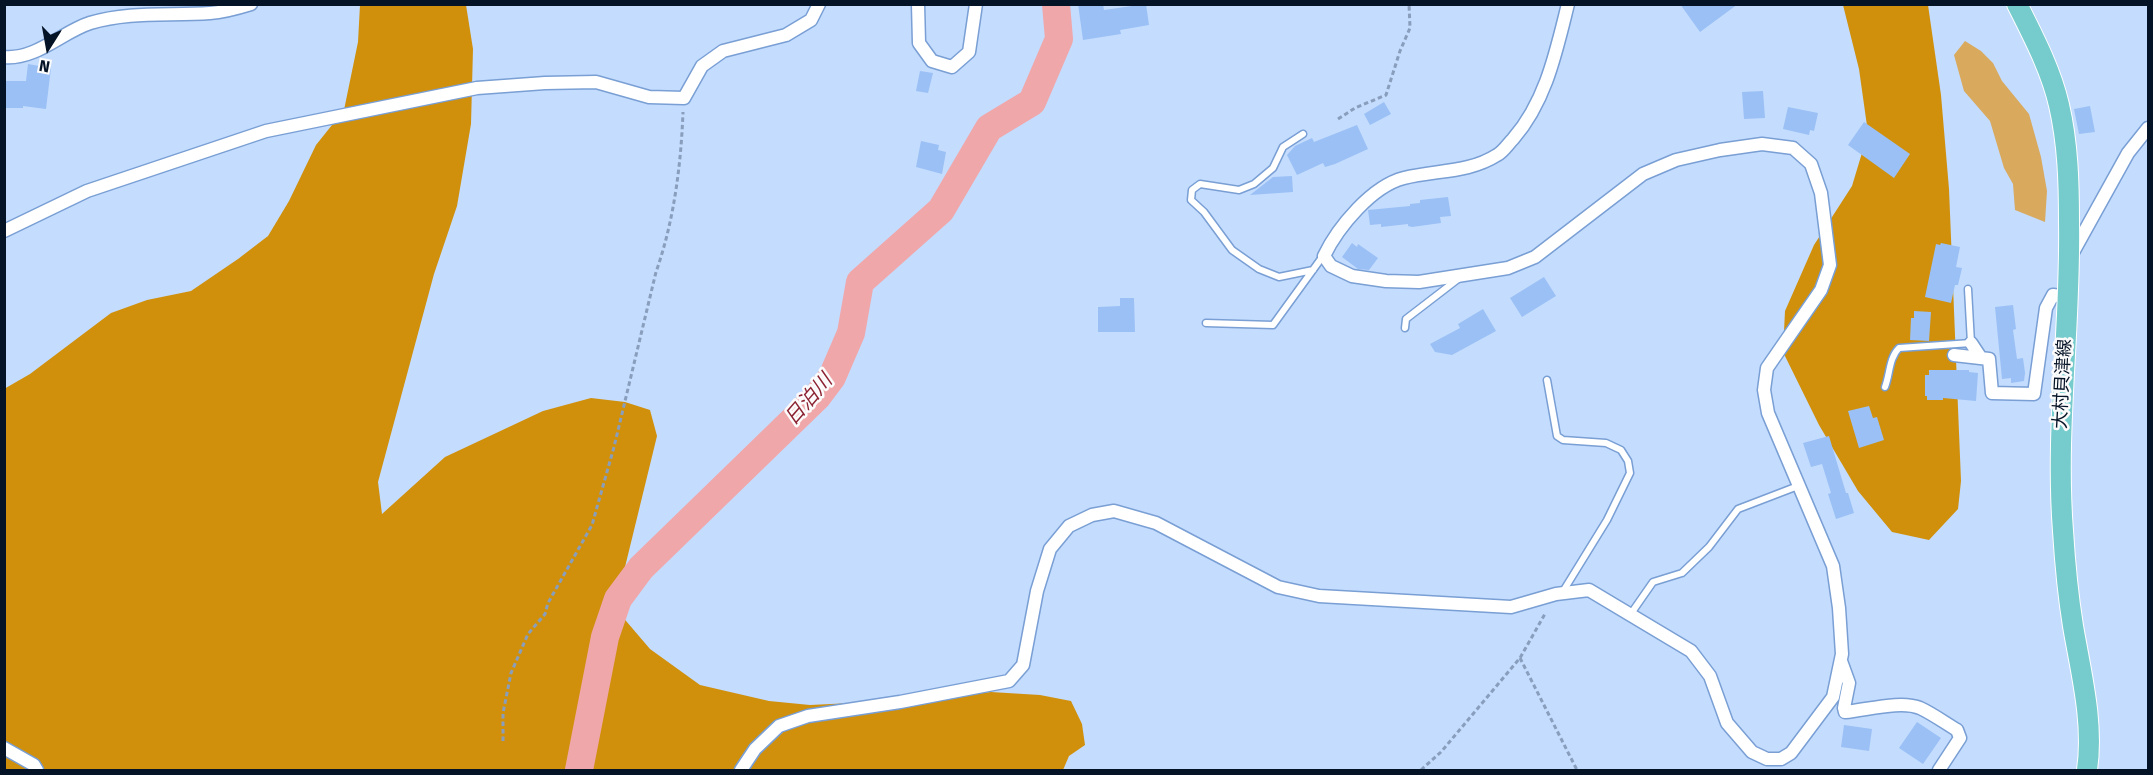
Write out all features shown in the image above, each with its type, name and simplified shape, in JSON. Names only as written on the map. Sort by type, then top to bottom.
[{"type":"main road","name":"大村貝津線","points":[[2017,4],[2046,66],[2059,103],[2069,167],[2070,258],[2060,432],[2063,530],[2071,613],[2087,711],[2090,752],[2087,771]]},
{"type":"street","points":[[4,57],[27,54],[88,24],[104,20],[154,14],[213,13],[251,4]]},
{"type":"street","points":[[4,231],[87,191],[266,131],[477,88],[596,82],[649,97],[684,98],[702,66],[723,51],[786,35],[811,20],[819,4]]},
{"type":"street","points":[[918,4],[919,43],[932,61],[952,67],[969,51],[976,4]]},
{"type":"street","points":[[741,771],[755,749],[779,726],[808,716],[900,702],[1009,681],[1023,665],[1037,591],[1050,549],[1069,526],[1092,515],[1114,511],[1156,523],[1278,587],[1318,596],[1511,607],[1559,594],[1589,590],[1691,651],[1710,676],[1727,723],[1752,752],[1767,759],[1781,759],[1791,753],[1833,697],[1840,660],[1839,608],[1833,566],[1768,413],[1764,390],[1767,368],[1821,290],[1830,265],[1821,193],[1811,164],[1793,148],[1762,144],[1676,160],[1642,174],[1535,257],[1508,268],[1419,282],[1375,280],[1352,276],[1331,266],[1324,256],[1351,215],[1378,190],[1402,178],[1469,168],[1499,155],[1524,126],[1550,77],[1568,4]]},
{"type":"street","points":[[2070,258],[2128,153],[2148,128]]},
{"type":"street","points":[[1953,355],[1989,358],[1992,393],[2034,393],[2046,308],[2053,295],[2068,297]]},
{"type":"street","points":[[1971,343],[1982,358]]},
{"type":"street","points":[[1840,660],[1849,682],[1845,712],[1898,704],[1919,707],[1957,730],[1960,738],[1939,771]]},
{"type":"street","points":[[4,748],[34,765],[37,771]]},
{"type":"lane","points":[[1303,134],[1283,147],[1273,168],[1254,184],[1239,190],[1200,183],[1192,190],[1191,200],[1204,212],[1232,250],[1259,269],[1279,277],[1313,270]]},
{"type":"lane","points":[[1206,323],[1273,325],[1324,256]]},
{"type":"lane","points":[[1405,328],[1406,319],[1464,275]]},
{"type":"lane","points":[[1885,387],[1890,376],[1892,355],[1899,348],[1971,343],[1968,289]]},
{"type":"lane","points":[[1547,380],[1557,436],[1563,440],[1606,443],[1622,450],[1628,461],[1629,472],[1607,519],[1559,594]]},
{"type":"lane","points":[[1630,615],[1653,582],[1682,573],[1709,546],[1738,509],[1799,486]]},
{"type":"path","points":[[1338,119],[1355,108],[1386,95],[1410,28],[1409,4]]},
{"type":"path","points":[[503,741],[503,713],[511,674],[528,634],[545,614],[548,603],[592,525],[614,447],[656,272],[665,246],[681,156],[684,98]]},
{"type":"path","points":[[1421,771],[1441,752],[1520,658],[1559,594]]},
{"type":"path","points":[[1520,658],[1577,771]]},
{"type":"shaded area","points":[[360,5],[466,5],[473,49],[471,124],[457,206],[434,274],[378,482],[382,514],[445,457],[543,411],[591,398],[625,402],[650,410],[657,436],[615,608],[650,649],[700,685],[769,701],[810,705],[893,701],[991,692],[1040,695],[1071,701],[1082,724],[1085,745],[1069,756],[1063,770],[5,770],[4,389],[30,374],[111,313],[147,300],[191,291],[268,236],[289,201],[316,145],[344,110],[358,42]]},
{"type":"shaded area","points":[[1843,5],[1928,5],[1941,95],[1949,189],[1961,481],[1958,509],[1929,540],[1892,532],[1858,491],[1819,425],[1783,352],[1785,311],[1814,245],[1852,186],[1868,133],[1859,69]]},
{"type":"shaded area","points":[[1965,41],[1981,51],[1993,63],[2002,81],[2029,114],[2041,157],[2047,191],[2045,222],[2015,210],[2013,184],[2004,168],[1990,121],[1964,91],[1954,55]]},
{"type":"building","points":[[1078,4],[1103,4],[1104,10],[1146,4],[1149,25],[1120,30],[1121,34],[1083,40]]},
{"type":"building","points":[[1680,4],[1738,4],[1700,32]]},
{"type":"building","points":[[28,64],[51,68],[46,109],[23,106],[23,108],[4,108],[4,81],[26,81]]},
{"type":"building","points":[[920,71],[933,73],[928,93],[916,91]]},
{"type":"building","points":[[1763,91],[1765,118],[1744,119],[1742,92]]},
{"type":"building","points":[[1384,102],[1391,114],[1370,125],[1364,114]]},
{"type":"building","points":[[2090,106],[2095,132],[2079,134],[2074,109]]},
{"type":"building","points":[[1788,107],[1818,113],[1814,131],[1810,130],[1809,135],[1783,129]]},
{"type":"building","points":[[1864,122],[1910,154],[1894,178],[1848,145]]},
{"type":"building","points":[[1357,125],[1368,149],[1335,164],[1325,167],[1323,163],[1297,175],[1287,155],[1295,146],[1312,138],[1314,142]]},
{"type":"building","points":[[921,141],[939,145],[938,150],[946,152],[942,174],[916,167]]},
{"type":"building","points":[[1292,176],[1293,192],[1250,195],[1273,177]]},
{"type":"building","points":[[1448,197],[1451,216],[1440,217],[1441,223],[1412,227],[1408,224],[1381,227],[1381,224],[1370,225],[1368,210],[1410,206],[1410,204],[1420,203],[1420,200]]},
{"type":"building","points":[[1352,243],[1357,247],[1358,244],[1378,258],[1369,270],[1358,269],[1342,257]]},
{"type":"building","points":[[1936,244],[1960,247],[1956,267],[1962,268],[1951,303],[1925,297]]},
{"type":"building","points":[[1544,277],[1556,296],[1522,317],[1510,298]]},
{"type":"building","points":[[1120,298],[1134,298],[1135,332],[1098,332],[1098,307],[1120,306]]},
{"type":"building","points":[[2013,305],[2016,329],[2013,330],[2017,359],[2023,358],[2025,373],[2024,381],[2011,383],[2011,378],[2002,379],[1995,307]]},
{"type":"building","points":[[1483,309],[1496,331],[1452,355],[1435,352],[1430,344],[1460,328],[1458,324]]},
{"type":"building","points":[[1914,311],[1931,312],[1929,341],[1910,340],[1911,318],[1914,318]]},
{"type":"building","points":[[1929,370],[1969,370],[1969,372],[1978,373],[1976,401],[1943,398],[1943,400],[1927,400],[1925,375],[1929,375]]},
{"type":"building","points":[[1869,406],[1873,418],[1877,417],[1884,440],[1859,448],[1848,411]]},
{"type":"building","points":[[1829,436],[1854,513],[1836,519],[1822,464],[1811,467],[1803,443]]},
{"type":"building","points":[[1917,722],[1941,738],[1923,764],[1899,748]]},
{"type":"building","points":[[1844,725],[1872,729],[1869,751],[1841,747]]},
{"type":"waterway","name":"日泊川","points":[[579,770],[605,637],[618,599],[641,568],[817,397],[832,377],[851,333],[860,282],[941,210],[989,128],[1032,102],[1059,39],[1056,4]]}]
